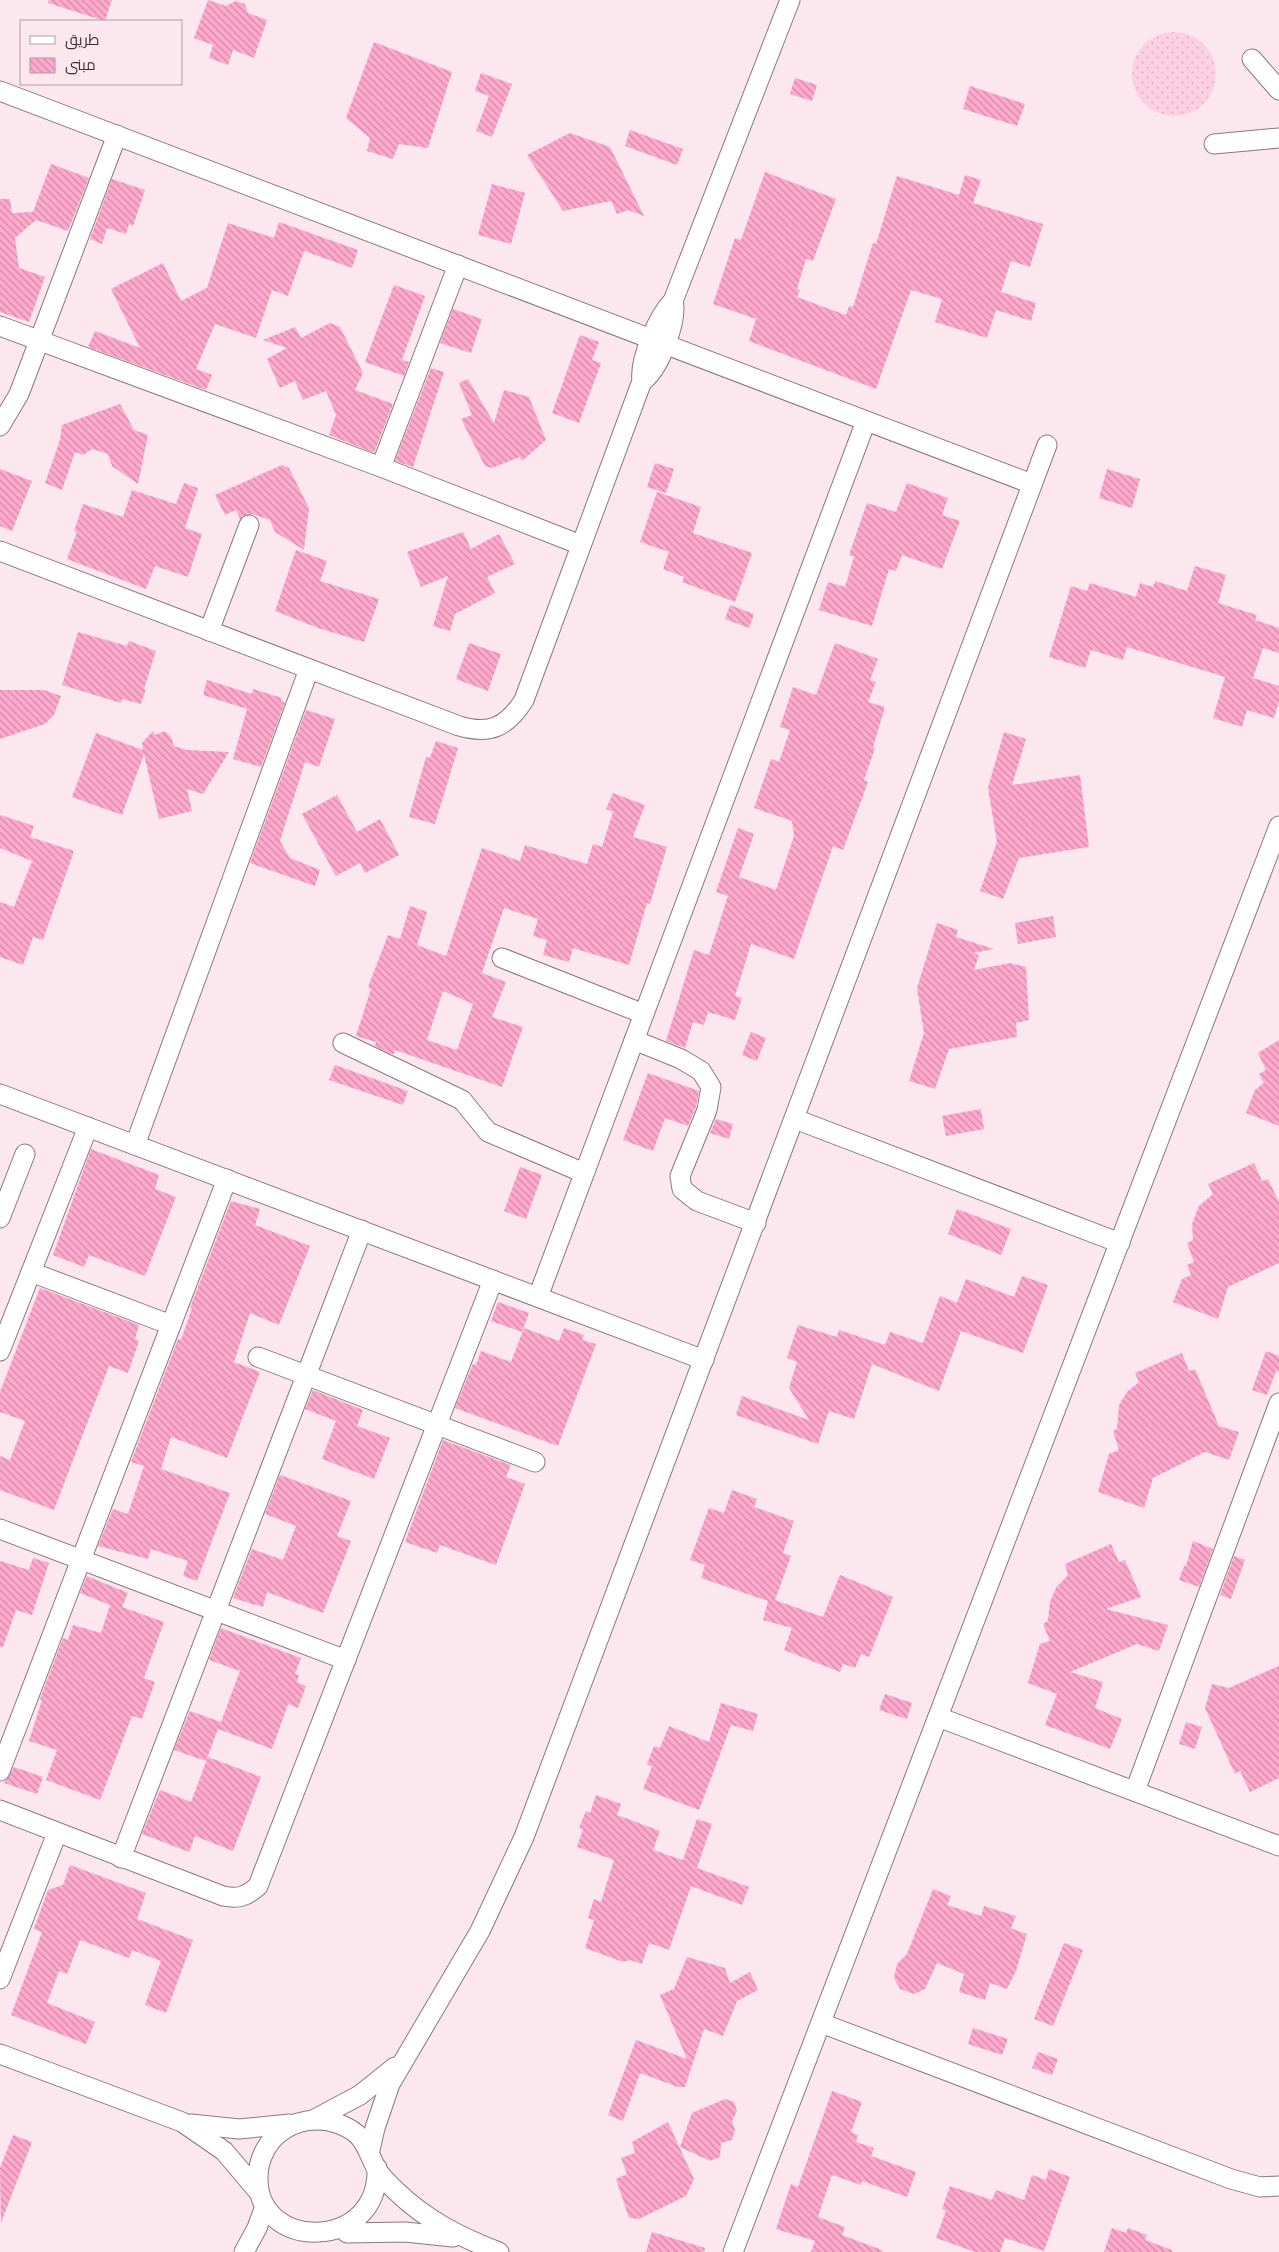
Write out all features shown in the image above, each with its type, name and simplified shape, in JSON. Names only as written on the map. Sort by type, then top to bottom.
[{"type":"street","points":[[781,19],[785,0]]},
{"type":"street","points":[[0,551],[474,730],[490,730],[504,724],[516,714],[524,700],[642,381],[653,370],[658,342],[674,318],[673,301],[781,19],[790,0]]},
{"type":"street","points":[[1252,59],[1279,90]]},
{"type":"street","points":[[0,91],[1032,484]]},
{"type":"street","points":[[0,426],[19,394],[117,135]]},
{"type":"street","points":[[1214,144],[1279,138]]},
{"type":"street","points":[[382,467],[458,265]]},
{"type":"street","points":[[0,326],[382,467],[581,545]]},
{"type":"street","points":[[538,1297],[866,421]]},
{"type":"street","points":[[370,2150],[381,2105],[400,2063],[429,2020],[480,1931],[524,1837],[1047,445]]},
{"type":"street","points":[[210,631],[249,525]]},
{"type":"street","points":[[135,1144],[309,669]]},
{"type":"street","points":[[733,2252],[1279,826]]},
{"type":"street","points":[[502,958],[644,1014]]},
{"type":"street","points":[[634,1040],[681,1059],[701,1071],[711,1087],[706,1110],[680,1176],[682,1188],[697,1201],[756,1223]]},
{"type":"street","points":[[343,1043],[462,1100],[488,1132],[584,1173]]},
{"type":"street","points":[[0,1094],[704,1360]]},
{"type":"street","points":[[795,1119],[1120,1242]]},
{"type":"street","points":[[0,1351],[88,1127]]},
{"type":"street","points":[[0,1218],[25,1154]]},
{"type":"street","points":[[0,1771],[227,1179]]},
{"type":"street","points":[[121,1858],[362,1230]]},
{"type":"street","points":[[31,1272],[171,1325]]},
{"type":"street","points":[[0,1810],[121,1858],[236,1898],[248,1895],[258,1886],[493,1280]]},
{"type":"street","points":[[258,1357],[535,1462]]},
{"type":"street","points":[[1135,1791],[1279,1403]]},
{"type":"street","points":[[0,1529],[346,1660]]},
{"type":"street","points":[[938,1717],[1279,1846]]},
{"type":"street","points":[[0,1979],[57,1833]]},
{"type":"street","points":[[821,2023],[1231,2179],[1260,2187],[1279,2186]]},
{"type":"street","points":[[0,2054],[182,2122],[239,2129],[267,2128],[315,2119],[360,2095],[400,2063]]},
{"type":"street","points":[[315,2119],[332,2121],[347,2127],[360,2137],[370,2150],[377,2168],[377,2187],[372,2206],[361,2221],[347,2233]]},
{"type":"street","points":[[182,2122],[224,2151],[257,2190],[264,2209],[276,2224],[307,2243],[347,2233],[405,2232],[464,2239]]},
{"type":"street","points":[[257,2190],[258,2169],[265,2150],[278,2134],[295,2123]]},
{"type":"street","points":[[377,2168],[416,2209],[439,2226],[464,2239],[499,2252]]},
{"type":"street","points":[[244,2252],[257,2228],[264,2209]]},
{"type":"shaded area","points":[[1166,32],[1182,32],[1198,39],[1209,50],[1216,66],[1213,90],[1204,104],[1198,109],[1182,116],[1166,116],[1150,109],[1139,98],[1132,82],[1132,66],[1139,50],[1150,39]]},
{"type":"building","points":[[49,0],[112,0],[105,20],[48,3]]},
{"type":"building","points":[[208,0],[226,6],[236,1],[245,4],[248,13],[267,20],[254,58],[233,50],[228,65],[209,58],[213,45],[194,38]]},
{"type":"building","points":[[374,42],[452,72],[428,148],[399,144],[393,159],[367,151],[370,138],[346,118]]},
{"type":"building","points":[[481,73],[512,84],[492,137],[476,131],[489,96],[475,91]]},
{"type":"building","points":[[795,78],[817,85],[812,101],[790,94]]},
{"type":"building","points":[[970,86],[1025,104],[1017,126],[963,109]]},
{"type":"building","points":[[630,130],[683,149],[677,165],[625,146]]},
{"type":"building","points":[[570,133],[610,147],[644,216],[628,210],[617,214],[611,201],[563,211],[527,155]]},
{"type":"building","points":[[51,164],[89,178],[68,231],[36,220],[15,238],[19,268],[45,277],[29,322],[0,312],[0,199],[10,199],[12,213],[33,212]]},
{"type":"building","points":[[765,172],[836,199],[813,261],[806,259],[797,289],[800,290],[797,297],[846,315],[849,306],[853,307],[873,243],[876,244],[897,176],[959,195],[965,175],[981,180],[973,203],[1043,224],[1030,267],[1011,261],[1001,292],[1036,303],[1031,321],[996,310],[987,338],[935,322],[942,299],[911,290],[876,389],[749,341],[756,319],[713,304],[735,238],[741,240]]},
{"type":"building","points":[[112,179],[145,190],[133,226],[129,224],[126,234],[107,228],[102,244],[90,239]]},
{"type":"building","points":[[492,184],[525,193],[511,244],[478,235]]},
{"type":"building","points":[[279,222],[358,250],[352,268],[304,251],[288,296],[272,290],[256,338],[215,324],[196,369],[212,375],[206,390],[88,347],[95,331],[140,348],[111,289],[163,263],[181,301],[207,288],[228,223],[274,238]]},
{"type":"building","points":[[394,285],[425,296],[402,360],[409,362],[404,376],[365,362]]},
{"type":"building","points":[[453,309],[482,319],[471,353],[440,343]]},
{"type":"building","points":[[330,323],[340,327],[363,373],[355,390],[393,404],[374,453],[329,435],[336,415],[326,391],[303,400],[295,381],[280,388],[267,359],[287,348],[263,340],[295,327],[301,338]]},
{"type":"building","points":[[580,335],[599,342],[592,360],[601,363],[579,423],[552,413]]},
{"type":"building","points":[[431,368],[444,372],[413,467],[395,461]]},
{"type":"building","points":[[468,379],[494,423],[504,390],[529,397],[546,440],[522,461],[520,457],[492,468],[485,466],[461,419],[472,415],[459,383]]},
{"type":"building","points":[[120,404],[134,430],[148,435],[138,484],[112,466],[108,454],[92,449],[83,455],[75,452],[62,490],[45,483],[60,440],[62,425]]},
{"type":"building","points":[[655,463],[674,469],[666,493],[647,487]]},
{"type":"building","points":[[282,465],[289,468],[309,508],[304,550],[275,532],[270,520],[252,514],[240,519],[236,510],[225,515],[215,495]]},
{"type":"building","points":[[0,469],[32,481],[12,531],[0,526]]},
{"type":"building","points":[[1107,469],[1140,479],[1132,508],[1099,498]]},
{"type":"building","points":[[184,483],[198,488],[185,528],[202,534],[188,577],[155,566],[146,589],[67,559],[77,532],[74,531],[83,504],[123,517],[132,490],[176,504]]},
{"type":"building","points":[[907,483],[948,498],[942,515],[960,521],[942,569],[902,555],[896,571],[889,569],[872,626],[819,610],[828,582],[845,587],[854,557],[849,555],[867,503],[896,512]]},
{"type":"building","points":[[657,492],[701,507],[693,533],[752,553],[735,602],[682,582],[684,577],[663,569],[669,552],[640,542]]},
{"type":"building","points":[[463,532],[471,549],[499,534],[515,564],[487,577],[495,593],[455,614],[450,631],[433,626],[448,576],[421,587],[407,552]]},
{"type":"building","points":[[296,550],[327,561],[320,581],[379,599],[364,642],[318,628],[275,611]]},
{"type":"building","points":[[1195,566],[1226,575],[1218,603],[1257,615],[1255,620],[1279,628],[1279,653],[1263,648],[1253,678],[1279,686],[1279,702],[1274,718],[1247,710],[1242,727],[1213,718],[1225,677],[1127,647],[1123,660],[1091,650],[1085,668],[1049,657],[1071,586],[1087,591],[1090,583],[1136,597],[1140,583],[1153,587],[1155,581],[1187,591]]},
{"type":"building","points":[[730,605],[754,614],[749,628],[725,619]]},
{"type":"building","points":[[78,632],[127,646],[129,641],[156,651],[141,704],[122,699],[121,703],[62,685]]},
{"type":"building","points":[[469,643],[501,654],[488,691],[456,679]]},
{"type":"building","points":[[835,643],[878,659],[870,680],[876,682],[868,702],[885,707],[873,747],[875,748],[864,780],[868,782],[843,850],[833,846],[794,959],[751,944],[735,996],[742,998],[735,1020],[708,1012],[704,1025],[693,1022],[685,1048],[666,1041],[694,950],[709,955],[728,896],[716,892],[738,828],[754,834],[739,877],[776,890],[794,836],[792,821],[754,808],[771,759],[779,762],[790,730],[780,727],[793,687],[816,695]]},
{"type":"building","points":[[207,680],[252,694],[253,689],[282,698],[281,701],[285,703],[261,767],[233,759],[247,709],[203,695]]},
{"type":"building","points":[[0,690],[44,690],[61,696],[54,715],[45,724],[0,739]]},
{"type":"building","points":[[306,710],[335,719],[319,767],[305,762],[280,841],[290,858],[320,870],[315,886],[250,863]]},
{"type":"building","points":[[153,731],[155,735],[165,731],[171,737],[174,746],[187,750],[229,752],[203,794],[187,789],[192,811],[159,819],[144,754],[122,815],[72,797],[96,733],[143,750],[142,743]]},
{"type":"building","points":[[1004,732],[1026,739],[1012,785],[1080,775],[1089,847],[1019,858],[1003,899],[980,891],[997,842],[988,788]]},
{"type":"building","points":[[436,741],[458,748],[435,824],[409,817],[426,757],[430,758]]},
{"type":"building","points":[[613,793],[645,805],[633,837],[667,847],[650,904],[647,903],[629,965],[573,948],[569,962],[543,955],[547,940],[533,936],[538,919],[504,908],[482,973],[506,982],[492,1017],[523,1027],[502,1087],[395,1050],[394,1054],[389,1053],[375,1046],[376,1042],[356,1036],[371,989],[368,987],[388,935],[400,939],[410,906],[427,912],[417,945],[446,956],[482,848],[520,861],[525,845],[587,864],[593,844],[602,847],[613,812],[606,809]],"holes":[[[443,991],[473,1004],[457,1050],[427,1040]]]},
{"type":"building","points":[[337,795],[357,832],[380,819],[399,855],[365,873],[360,863],[336,876],[302,814]]},
{"type":"building","points":[[0,815],[34,826],[30,837],[74,851],[43,940],[33,937],[23,965],[0,957],[0,902],[14,907],[32,861],[0,848]]},
{"type":"building","points":[[1053,916],[1056,937],[1018,944],[1015,923]]},
{"type":"building","points":[[937,923],[958,930],[956,937],[994,949],[973,953],[979,955],[974,970],[1010,963],[1026,967],[1029,1020],[1016,1023],[1017,1037],[949,1049],[935,1089],[909,1081],[924,1033],[917,988]]},
{"type":"building","points":[[751,1032],[766,1038],[757,1061],[742,1055]]},
{"type":"building","points":[[1279,1040],[1279,1126],[1246,1113],[1255,1090],[1264,1083],[1259,1074],[1266,1070],[1258,1053]]},
{"type":"building","points":[[335,1065],[408,1091],[403,1105],[329,1080]]},
{"type":"building","points":[[648,1073],[699,1091],[696,1107],[688,1126],[665,1118],[653,1151],[623,1140]]},
{"type":"building","points":[[981,1109],[984,1129],[946,1136],[942,1116]]},
{"type":"building","points":[[716,1119],[733,1124],[729,1139],[710,1133]]},
{"type":"building","points":[[91,1149],[159,1175],[155,1189],[176,1197],[145,1276],[89,1255],[84,1267],[53,1255]]},
{"type":"building","points":[[1254,1163],[1262,1181],[1268,1179],[1279,1202],[1279,1263],[1228,1287],[1218,1319],[1173,1302],[1182,1279],[1191,1275],[1187,1265],[1194,1262],[1187,1243],[1193,1240],[1192,1224],[1199,1206],[1213,1194],[1208,1184]]},
{"type":"building","points":[[520,1167],[542,1175],[526,1219],[504,1211]]},
{"type":"building","points":[[231,1201],[260,1209],[255,1225],[310,1246],[279,1325],[250,1313],[234,1362],[260,1372],[227,1458],[171,1437],[161,1469],[230,1493],[197,1581],[183,1576],[188,1561],[151,1549],[148,1559],[98,1546],[113,1509],[128,1514],[144,1466],[131,1462],[178,1339],[181,1340],[192,1308],[190,1308]]},
{"type":"building","points":[[957,1209],[1011,1229],[1001,1255],[948,1234]]},
{"type":"building","points":[[1022,1276],[1048,1285],[1023,1353],[961,1331],[939,1391],[872,1364],[854,1419],[829,1411],[818,1444],[736,1415],[742,1396],[809,1420],[789,1388],[797,1362],[787,1358],[798,1325],[837,1337],[839,1330],[885,1345],[890,1332],[923,1343],[940,1296],[957,1303],[966,1279],[1014,1297]]},
{"type":"building","points":[[40,1288],[139,1325],[135,1339],[139,1341],[128,1373],[109,1366],[54,1510],[0,1490],[0,1456],[10,1460],[25,1421],[0,1412],[0,1392]]},
{"type":"building","points":[[498,1302],[529,1313],[522,1332],[491,1321]]},
{"type":"building","points":[[524,1328],[559,1341],[564,1328],[584,1335],[582,1340],[596,1344],[558,1446],[455,1408],[473,1364],[476,1365],[481,1351],[511,1362]]},
{"type":"building","points":[[1266,1351],[1279,1356],[1279,1372],[1276,1371],[1267,1395],[1252,1390]]},
{"type":"building","points":[[1182,1353],[1189,1371],[1195,1369],[1219,1426],[1239,1432],[1229,1460],[1205,1452],[1153,1478],[1144,1508],[1098,1492],[1109,1454],[1119,1450],[1113,1431],[1117,1429],[1119,1405],[1127,1392],[1139,1382],[1135,1373]]},
{"type":"building","points":[[313,1390],[363,1410],[357,1426],[390,1438],[374,1479],[322,1459],[336,1421],[305,1409]]},
{"type":"building","points":[[443,1440],[511,1465],[506,1477],[525,1484],[496,1565],[440,1545],[437,1553],[405,1542]]},
{"type":"building","points":[[280,1475],[351,1501],[337,1536],[351,1541],[323,1613],[267,1592],[263,1607],[233,1598],[252,1549],[283,1560],[296,1526],[265,1514]]},
{"type":"building","points":[[732,1490],[757,1499],[754,1507],[794,1521],[783,1553],[791,1556],[775,1600],[823,1617],[840,1575],[893,1597],[869,1657],[861,1654],[855,1668],[843,1664],[840,1672],[784,1650],[792,1628],[763,1620],[768,1601],[701,1578],[705,1565],[690,1560],[709,1508],[724,1513]]},
{"type":"building","points":[[1193,1541],[1213,1549],[1199,1587],[1179,1580],[1184,1566],[1186,1566]]},
{"type":"building","points":[[1111,1544],[1119,1562],[1125,1560],[1141,1597],[1106,1609],[1168,1625],[1159,1651],[1137,1644],[1070,1672],[1103,1682],[1095,1708],[1122,1719],[1110,1749],[1045,1725],[1057,1694],[1028,1683],[1040,1644],[1050,1641],[1043,1624],[1048,1621],[1050,1602],[1056,1588],[1068,1575],[1065,1564]]},
{"type":"building","points":[[1234,1556],[1245,1560],[1231,1599],[1220,1595]]},
{"type":"building","points":[[33,1558],[49,1563],[32,1615],[16,1610],[3,1647],[0,1647],[0,1561],[29,1570]]},
{"type":"building","points":[[87,1576],[128,1593],[122,1607],[164,1622],[144,1678],[155,1682],[142,1719],[132,1716],[100,1800],[46,1780],[57,1750],[29,1741],[42,1700],[40,1699],[63,1638],[68,1640],[73,1625],[101,1633],[110,1605],[80,1593]]},
{"type":"building","points":[[221,1628],[301,1658],[295,1674],[299,1675],[297,1682],[306,1686],[298,1708],[288,1704],[272,1749],[218,1729],[206,1761],[174,1750],[190,1711],[221,1722],[240,1671],[209,1660]]},
{"type":"building","points":[[1279,1666],[1279,1778],[1250,1792],[1240,1771],[1235,1774],[1205,1708],[1212,1684],[1229,1688]]},
{"type":"building","points":[[885,1694],[912,1703],[907,1719],[879,1710]]},
{"type":"building","points":[[721,1703],[758,1714],[753,1731],[731,1725],[699,1810],[643,1789],[652,1767],[647,1764],[654,1746],[660,1748],[669,1726],[709,1742]]},
{"type":"building","points":[[1186,1722],[1202,1727],[1195,1749],[1179,1744]]},
{"type":"building","points":[[208,1757],[261,1777],[233,1851],[195,1836],[189,1852],[142,1834],[160,1790],[191,1802]]},
{"type":"building","points":[[14,1767],[43,1777],[37,1794],[4,1783]]},
{"type":"building","points":[[596,1795],[621,1804],[617,1815],[660,1831],[653,1850],[683,1860],[697,1819],[712,1824],[697,1868],[749,1887],[742,1905],[691,1886],[669,1950],[649,1943],[642,1964],[630,1960],[623,1962],[585,1948],[594,1920],[588,1918],[594,1899],[601,1902],[614,1860],[577,1847],[583,1829],[579,1828],[586,1811],[590,1813]]},
{"type":"building","points":[[70,1865],[146,1893],[137,1919],[193,1940],[166,2013],[145,2005],[161,1961],[132,1950],[129,1958],[80,1940],[67,1974],[59,1971],[47,2003],[95,2022],[86,2044],[11,2015],[42,1932],[34,1929],[48,1890],[63,1885]]},
{"type":"building","points":[[933,1889],[951,1896],[947,1905],[981,1916],[984,1906],[1016,1916],[1011,1928],[1027,1934],[1016,1971],[1007,1989],[990,1983],[985,2000],[959,1992],[964,1974],[937,1963],[925,1989],[914,1994],[900,1989],[894,1978],[897,1964],[907,1954]]},
{"type":"building","points":[[1064,1943],[1083,1950],[1053,2026],[1034,2019]]},
{"type":"building","points":[[687,1957],[725,1968],[730,1983],[750,1972],[758,1990],[737,2001],[723,2036],[704,2029],[685,2087],[678,2087],[640,2073],[623,2121],[608,2115],[636,2040],[687,2059],[660,1995],[674,1989]]},
{"type":"building","points":[[973,2028],[1008,2039],[1002,2055],[968,2044]]},
{"type":"building","points":[[1038,2052],[1058,2059],[1052,2075],[1032,2068]]},
{"type":"building","points":[[832,2091],[862,2102],[851,2132],[858,2135],[856,2142],[874,2148],[871,2156],[916,2172],[907,2197],[862,2181],[861,2185],[832,2175],[818,2217],[845,2227],[842,2235],[882,2250],[882,2252],[811,2252],[815,2241],[776,2229],[791,2184],[798,2187]]},
{"type":"building","points":[[725,2099],[734,2102],[737,2111],[732,2121],[735,2130],[732,2140],[721,2143],[720,2157],[710,2161],[680,2147],[692,2113]]},
{"type":"building","points":[[668,2122],[694,2179],[686,2196],[639,2219],[629,2218],[616,2179],[627,2174],[621,2158],[635,2153],[632,2142]]},
{"type":"building","points":[[13,2135],[32,2142],[1,2223],[0,2168]]},
{"type":"building","points":[[1049,2169],[1070,2177],[1044,2251],[1005,2238],[1000,2252],[975,2252],[936,2238],[946,2211],[942,2209],[950,2186],[992,2200],[996,2190],[1024,2200],[1032,2175],[1046,2180]]},
{"type":"building","points":[[1112,2228],[1126,2233],[1128,2228],[1147,2235],[1145,2240],[1172,2250],[1172,2252],[1104,2252]]},
{"type":"building","points":[[652,2232],[705,2248],[704,2252],[646,2252]]}]
